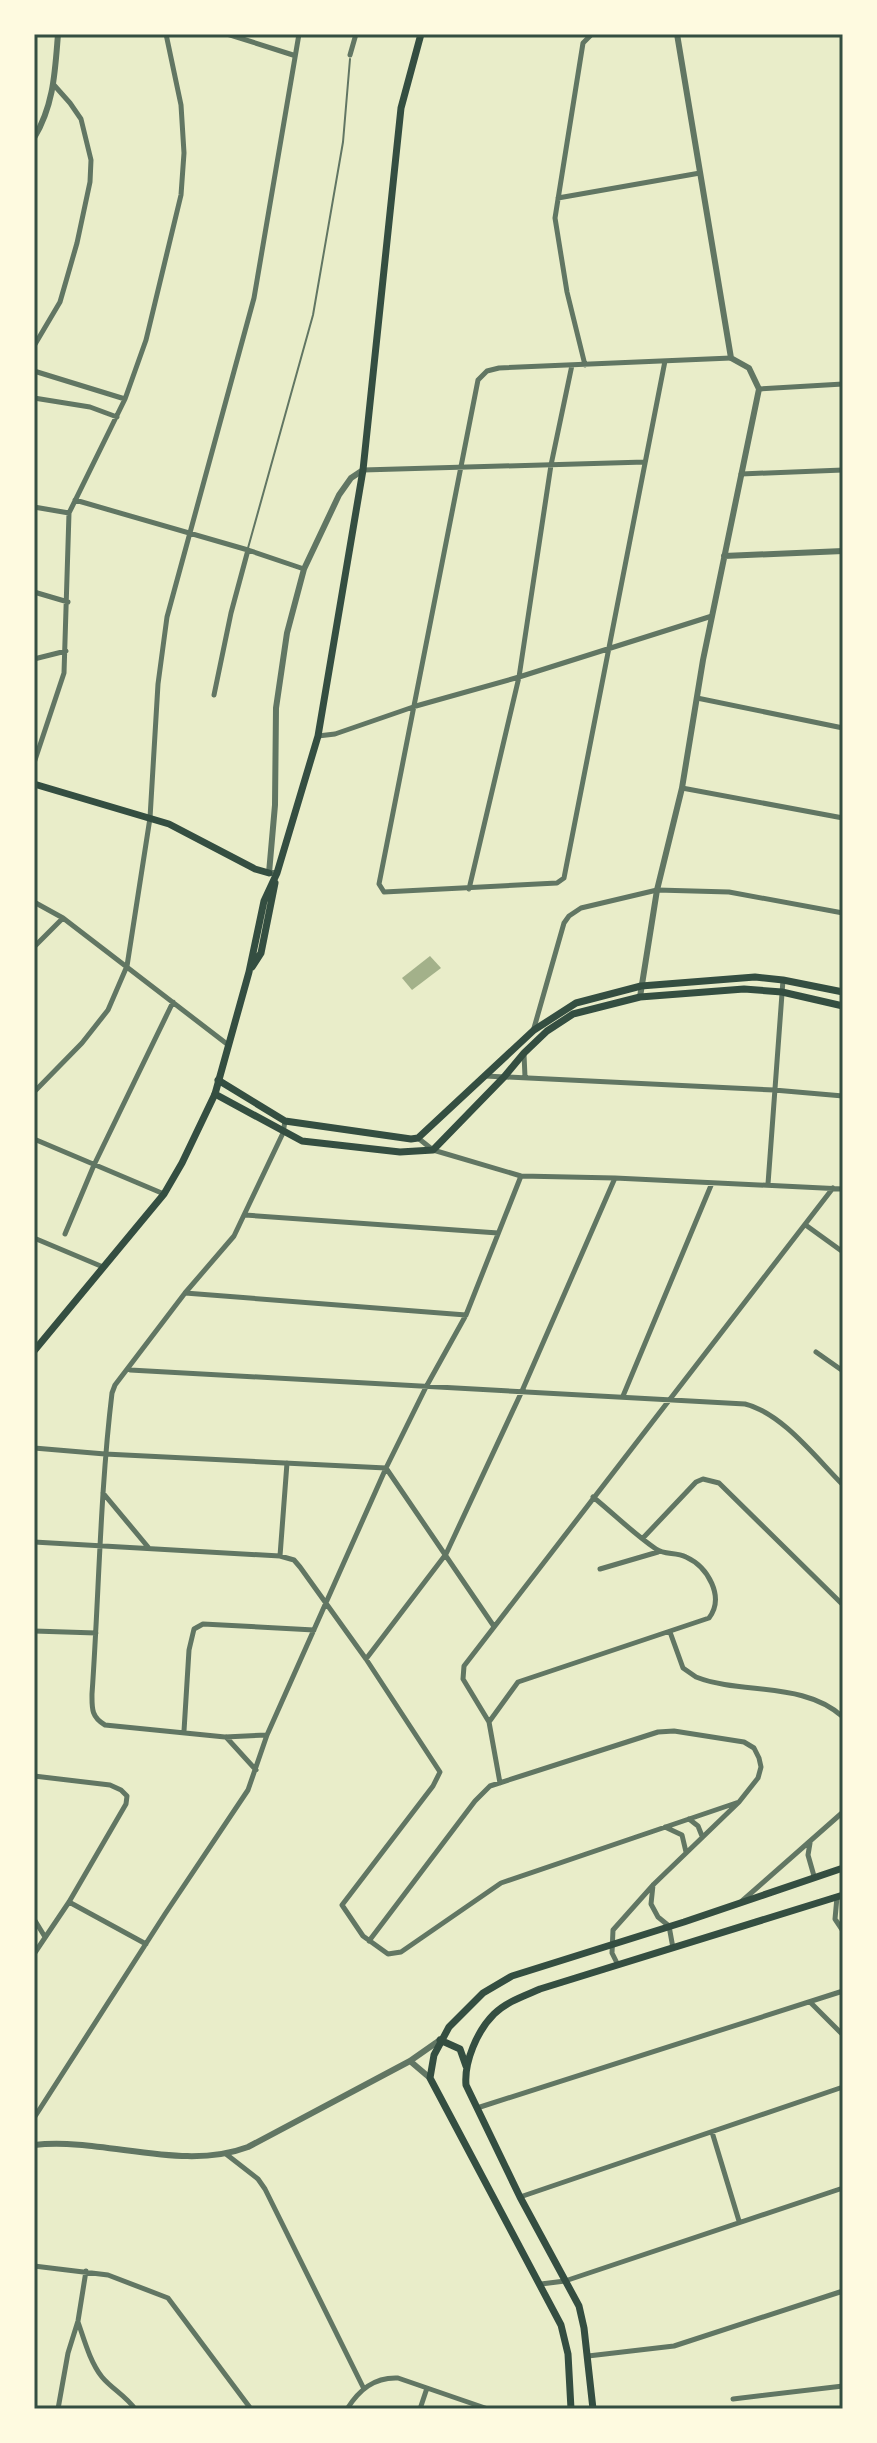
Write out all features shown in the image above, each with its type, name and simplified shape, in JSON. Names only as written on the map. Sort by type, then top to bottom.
[{"type":"main road","points":[[34,1351],[164,1194],[182,1163],[215,1094],[249,972],[261,953],[273,873],[318,736],[363,470],[401,108],[421,34]]},
{"type":"main road","points":[[34,784],[169,824],[255,869],[273,873]]},
{"type":"main road","points":[[218,1080],[285,1121],[367,1134],[418,1138],[534,1030],[576,1003],[641,986],[755,977],[843,992]]},
{"type":"main road","points":[[215,1094],[302,1141],[400,1152],[433,1150],[524,1053],[547,1031],[573,1014],[640,997],[744,989],[782,992],[843,1006]]},
{"type":"main road","points":[[571,2409],[561,2325],[430,2078],[440,2040],[458,2016],[497,1983],[512,1976],[843,1868]]},
{"type":"main road","points":[[593,2409],[579,2306],[520,2197],[466,2085],[467,2069],[483,2027],[495,2013],[510,2003],[540,1989],[840,1896]]},
{"type":"main road","points":[[440,2040],[460,2049],[467,2069]]},
{"type":"street","points":[[34,138],[42,124],[54,85],[55,34]]},
{"type":"street","points":[[34,763],[64,673],[69,513],[117,417],[146,340],[181,195],[184,153],[181,105],[166,34]]},
{"type":"street","points":[[227,34],[293,55]]},
{"type":"street","points":[[34,1092],[82,1043],[108,1010],[127,966],[150,818],[163,644],[173,594],[192,534],[254,298],[299,34]]},
{"type":"street","points":[[350,55],[356,34]]},
{"type":"street","points":[[585,365],[567,292],[555,218],[583,43],[592,34]]},
{"type":"street","points":[[677,34],[731,358]]},
{"type":"street","points":[[34,346],[60,302],[90,182],[91,160],[81,119],[54,85]]},
{"type":"street","points":[[558,198],[700,173]]},
{"type":"street","points":[[640,997],[657,890],[682,788],[724,556],[759,389],[749,368],[731,358],[499,368],[478,380],[379,884],[381,890],[389,894],[557,883],[564,878],[665,361]]},
{"type":"street","points":[[469,889],[519,677],[551,465],[572,365]]},
{"type":"street","points":[[34,371],[125,399]]},
{"type":"street","points":[[759,389],[843,384]]},
{"type":"street","points":[[34,398],[90,407],[117,417]]},
{"type":"street","points":[[273,873],[276,708],[287,633],[304,569],[339,495],[351,478],[363,470],[645,462]]},
{"type":"street","points":[[741,474],[843,470]]},
{"type":"street","points":[[75,500],[304,569]]},
{"type":"street","points":[[34,507],[69,513]]},
{"type":"street","points":[[214,695],[248,550]]},
{"type":"street","points":[[724,556],[843,551]]},
{"type":"street","points":[[34,592],[68,602]]},
{"type":"street","points":[[318,736],[335,734],[416,706],[713,616]]},
{"type":"street","points":[[34,659],[66,651]]},
{"type":"street","points":[[697,698],[843,728]]},
{"type":"street","points":[[682,788],[843,818]]},
{"type":"street","points":[[534,1030],[564,923],[581,908],[657,890],[729,892],[843,913]]},
{"type":"street","points":[[34,902],[63,918],[227,1044]]},
{"type":"street","points":[[34,947],[63,918]]},
{"type":"street","points":[[768,1184],[783,980]]},
{"type":"street","points":[[65,1234],[94,1165],[173,1002]]},
{"type":"street","points":[[524,1053],[525,1077]]},
{"type":"street","points":[[484,1076],[843,1096]]},
{"type":"street","points":[[267,1735],[225,1737],[105,1725],[97,1721],[92,1712],[105,1454],[112,1393],[185,1293],[234,1236],[283,1133],[285,1121]]},
{"type":"street","points":[[418,1138],[433,1150],[521,1176],[843,1189]]},
{"type":"street","points":[[34,1139],[164,1194]]},
{"type":"street","points":[[34,2118],[234,1814],[256,1770],[267,1735],[386,1468],[466,1315],[521,1176]]},
{"type":"street","points":[[366,1659],[446,1554],[522,1391],[615,1178]]},
{"type":"street","points":[[623,1396],[712,1183]]},
{"type":"street","points":[[500,1783],[489,1722],[463,1679],[462,1672],[493,1625],[807,1226],[833,1188]]},
{"type":"street","points":[[245,1215],[498,1233]]},
{"type":"street","points":[[807,1226],[843,1252]]},
{"type":"street","points":[[34,1238],[103,1267]]},
{"type":"street","points":[[185,1293],[466,1315]]},
{"type":"street","points":[[816,1352],[843,1371]]},
{"type":"street","points":[[129,1370],[731,1401],[756,1406],[779,1421],[842,1483]]},
{"type":"street","points":[[34,1448],[386,1468]]},
{"type":"street","points":[[280,1556],[287,1463]]},
{"type":"street","points":[[386,1468],[493,1625]]},
{"type":"street","points":[[642,1538],[696,1482],[711,1480],[719,1483],[843,1605]]},
{"type":"street","points":[[103,1493],[148,1547]]},
{"type":"street","points":[[593,1497],[659,1552]]},
{"type":"street","points":[[34,1542],[280,1556],[294,1560],[327,1602],[440,1772],[342,1905],[363,1936],[388,1954],[395,1955],[501,1883],[739,1802]]},
{"type":"street","points":[[489,1722],[518,1682],[709,1618],[717,1604],[709,1579],[684,1556],[659,1552],[600,1569]]},
{"type":"street","points":[[184,1731],[194,1629],[203,1624],[314,1630]]},
{"type":"street","points":[[34,1631],[96,1633]]},
{"type":"street","points":[[670,1632],[683,1668],[696,1677],[812,1698],[843,1717]]},
{"type":"street","points":[[369,1941],[482,1791],[658,1732],[719,1736],[744,1742],[754,1748],[761,1767],[758,1778],[739,1802],[654,1884],[613,1930],[612,1953],[618,1965]]},
{"type":"street","points":[[225,1737],[256,1770]]},
{"type":"street","points":[[34,1776],[110,1785],[127,1796],[126,1804],[69,1902],[34,1954]]},
{"type":"street","points":[[742,1901],[843,1812]]},
{"type":"street","points":[[689,1819],[698,1826],[702,1837]]},
{"type":"street","points":[[665,1826],[682,1835],[686,1852]]},
{"type":"street","points":[[810,1842],[808,1855],[814,1876]]},
{"type":"street","points":[[654,1884],[651,1904],[658,1917],[669,1926],[673,1948]]},
{"type":"street","points":[[840,1896],[835,1919],[843,1931]]},
{"type":"street","points":[[69,1902],[146,1944]]},
{"type":"street","points":[[34,1919],[45,1937]]},
{"type":"street","points":[[476,2109],[843,1991]]},
{"type":"street","points":[[810,2002],[843,2035]]},
{"type":"street","points":[[34,2145],[61,2142],[181,2155],[226,2154],[248,2147],[410,2061],[440,2040]]},
{"type":"street","points":[[410,2061],[430,2078]]},
{"type":"street","points":[[520,2197],[843,2087]]},
{"type":"street","points":[[712,2132],[739,2221]]},
{"type":"street","points":[[226,2154],[258,2179],[265,2189],[364,2389]]},
{"type":"street","points":[[541,2284],[565,2281],[843,2188]]},
{"type":"street","points":[[34,2266],[108,2275],[168,2298],[251,2409]]},
{"type":"street","points":[[58,2409],[86,2271]]},
{"type":"street","points":[[588,2356],[674,2346],[843,2291]]},
{"type":"street","points":[[78,2321],[101,2376],[126,2396],[135,2409]]},
{"type":"street","points":[[347,2409],[364,2389],[388,2378],[398,2378],[488,2409]]},
{"type":"street","points":[[733,2399],[843,2386]]},
{"type":"street","points":[[420,2409],[427,2388]]},
{"type":"lane","points":[[248,550],[313,315],[343,142],[350,55]]},
{"type":"shaded area","points":[[430,956],[441,968],[412,990],[402,978]]}]
